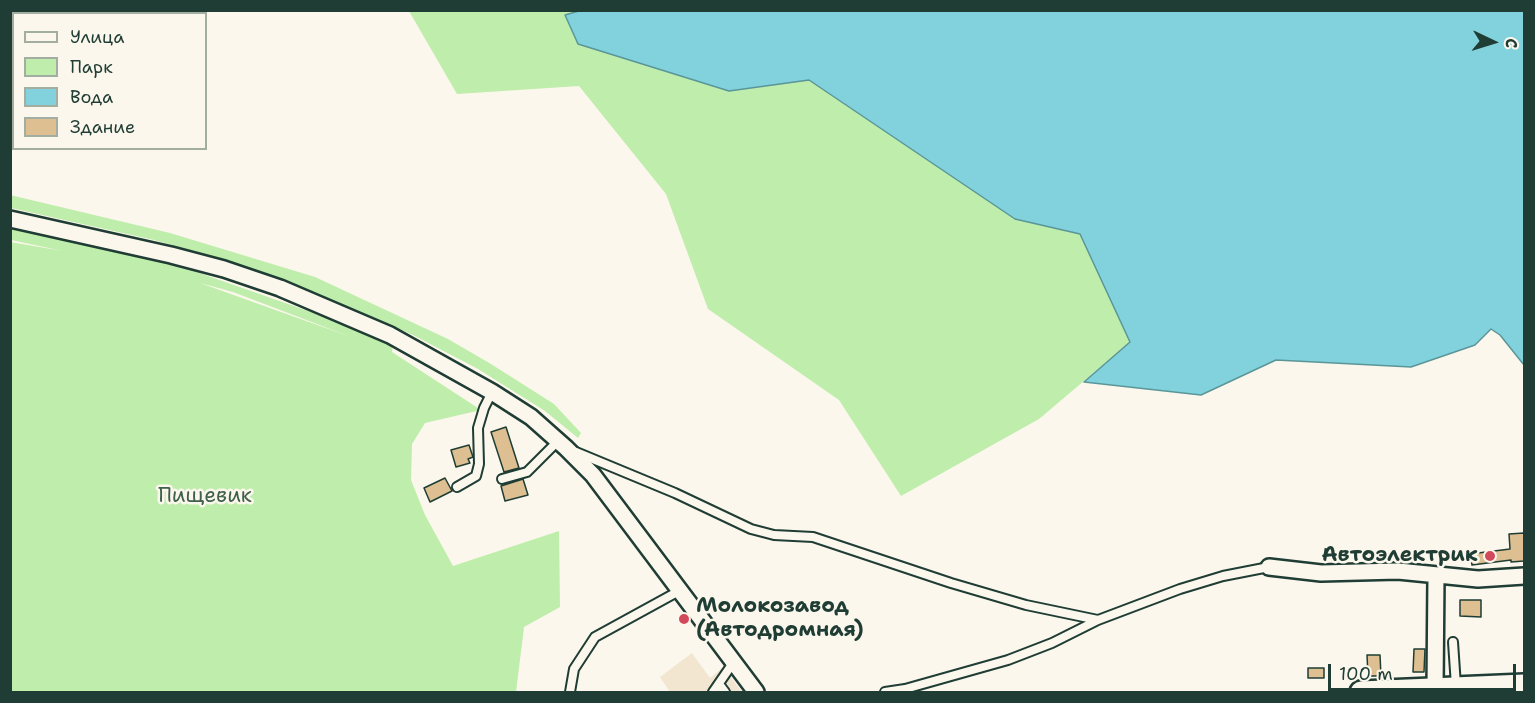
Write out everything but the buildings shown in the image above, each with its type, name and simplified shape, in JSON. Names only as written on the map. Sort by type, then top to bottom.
[{"type":"street","points":[[10,219],[224,268],[390,335],[492,392],[531,417],[562,444],[604,489],[756,693]]},
{"type":"street","points":[[1269,567],[1321,573],[1398,571],[1478,579],[1524,576]]},
{"type":"street","points":[[1436,575],[1449,690]]},
{"type":"street","points":[[1361,693],[1524,685]]},
{"type":"lane","points":[[457,487],[476,476],[479,464],[478,428],[492,392]]},
{"type":"lane","points":[[502,479],[527,472],[562,444],[593,461],[675,493],[751,529],[774,535],[813,537],[973,590],[1026,605],[1098,620]]},
{"type":"lane","points":[[885,693],[904,690],[1008,660],[1052,643],[1098,620],[1180,589],[1223,576],[1269,567]]},
{"type":"lane","points":[[570,693],[574,669],[595,637],[679,591]]},
{"type":"lane","points":[[1449,690],[1453,642]]},
{"type":"lane","points":[[714,693],[733,663]]},
{"type":"lane","points":[[719,684],[725,693]]},
{"type":"shaded area","points":[[692,653],[710,678],[723,667],[742,692],[670,692],[660,677]]},
{"type":"green space","points":[[409,11],[579,11],[565,15],[578,44],[729,90],[809,80],[1015,219],[1081,234],[1130,342],[1039,419],[901,496],[839,400],[708,309],[666,194],[579,86],[457,94]]},
{"type":"green space","points":[[10,195],[170,233],[315,277],[448,339],[491,364],[554,404],[581,433],[578,438],[545,411],[478,369],[413,335],[313,292],[235,263],[154,240],[11,208]]},
{"type":"green space","name":"Пищевик","points":[[11,228],[168,262],[311,312],[393,344],[392,352],[481,410],[425,423],[412,444],[411,480],[425,515],[453,566],[559,531],[560,607],[524,627],[516,692],[11,692],[10,242],[63,251],[11,240]],"holes":[[[200,283],[233,292],[351,337]]]},
{"type":"water","points":[[579,11],[1524,11],[1524,365],[1500,335],[1491,329],[1475,345],[1411,367],[1276,360],[1201,395],[1084,382],[1130,342],[1080,234],[1015,219],[809,80],[729,91],[578,44],[565,15]]},
{"type":"place","name":"Автоэлектрик","points":[[1490,556]]},
{"type":"place","name":"Молокозавод (Автодромная)","points":[[684,619]]}]
